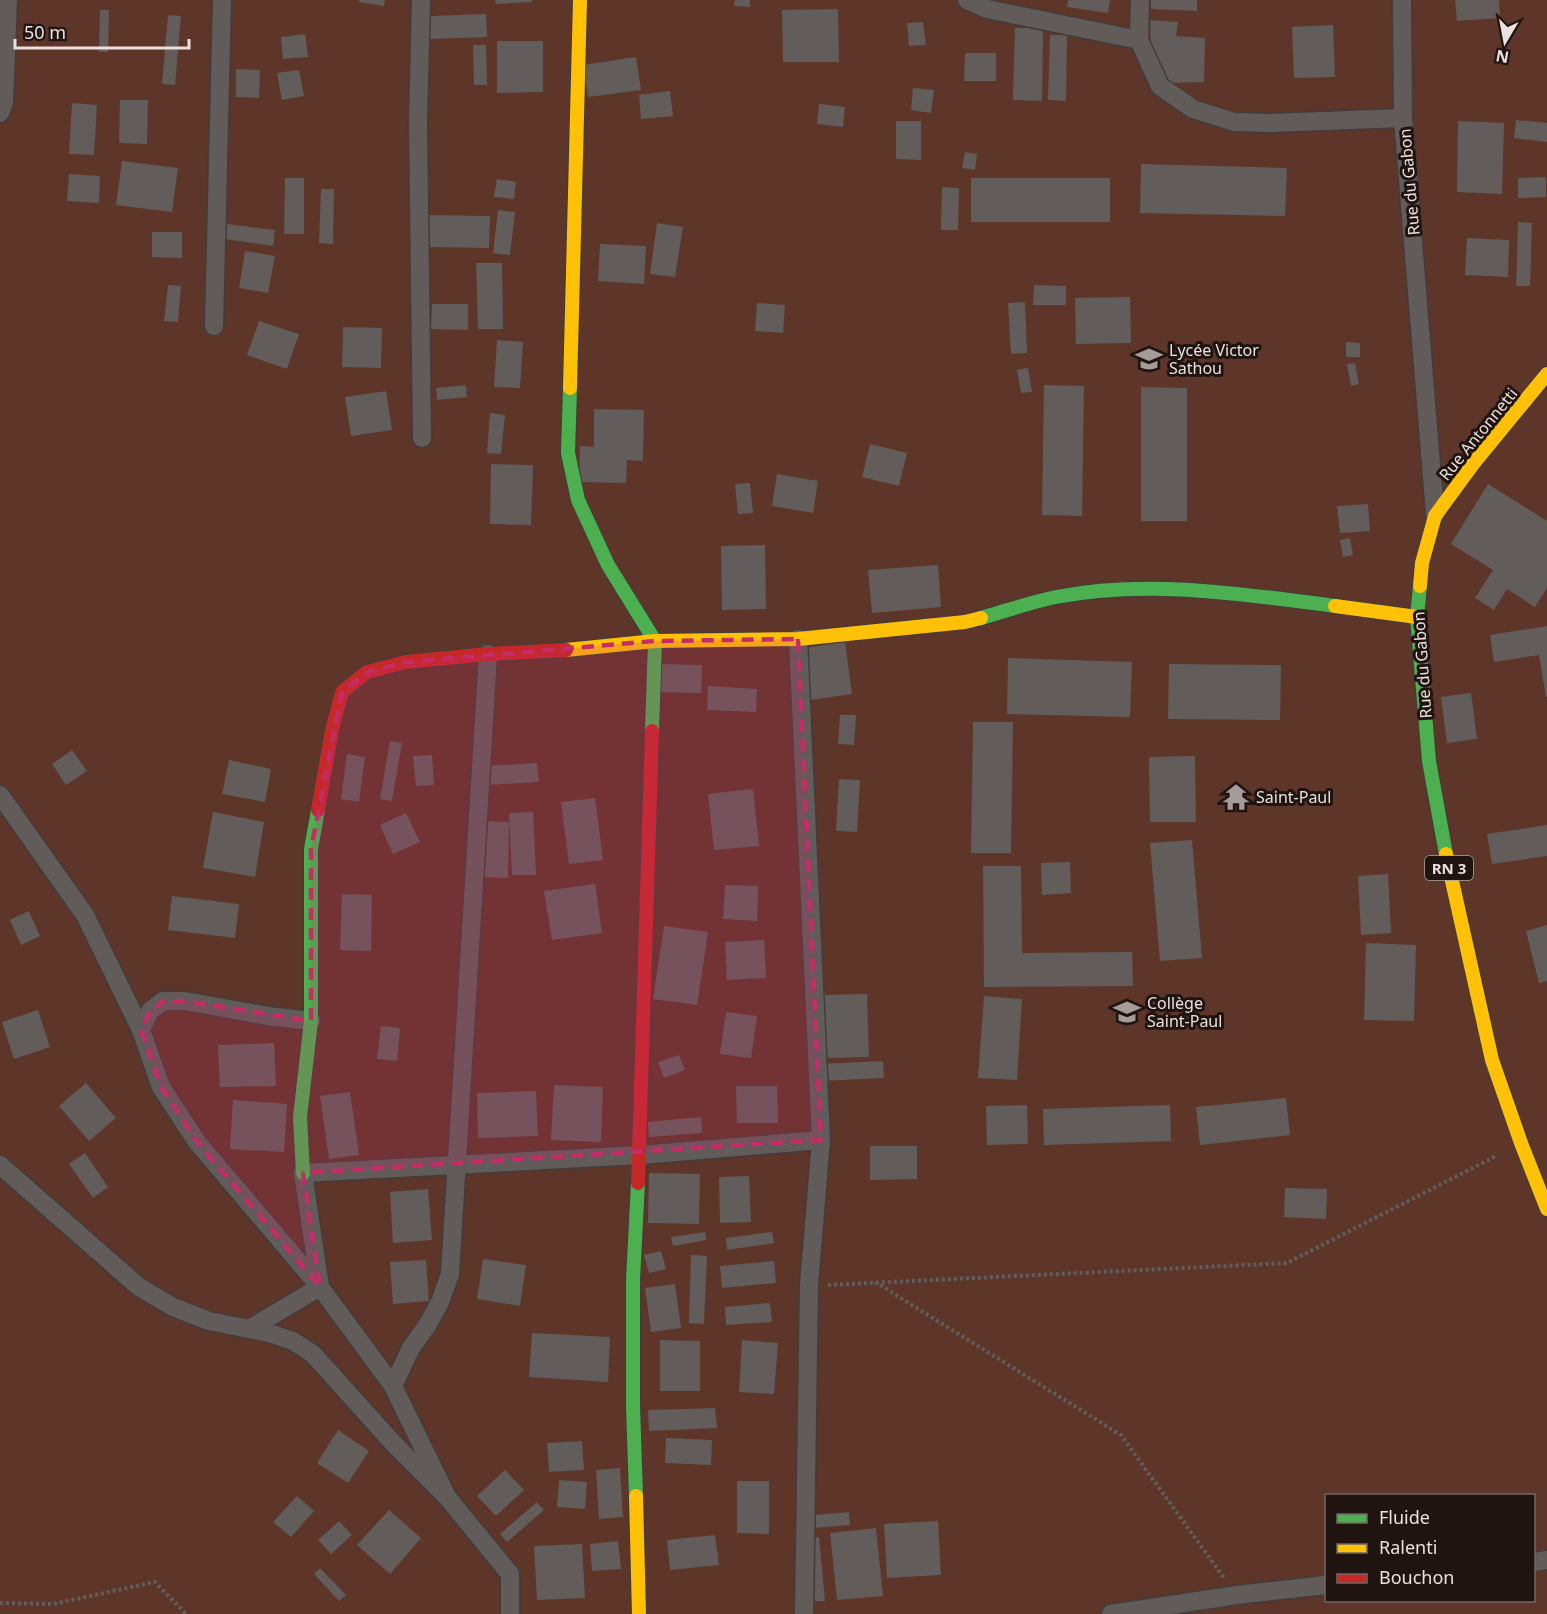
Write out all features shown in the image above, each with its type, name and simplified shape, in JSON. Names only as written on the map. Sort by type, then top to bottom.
[{"type":"main road","points":[[580,0],[568,453],[578,500],[608,565],[655,641],[640,1155],[633,1280],[633,1406],[639,1614]]},
{"type":"main road","name":"Rue Antonnetti","points":[[1435,516],[1473,464],[1547,374]]},
{"type":"main road","name":"Rue du Gabon","points":[[1435,516],[1422,563],[1418,617],[1429,761],[1452,885],[1492,1060],[1547,1209]]},
{"type":"main road","points":[[303,1173],[300,1117],[311,1021],[311,849],[332,730],[342,692],[367,672],[396,664],[488,654],[576,650],[655,641],[798,639],[965,622],[1057,597],[1112,591],[1174,588],[1418,617]]},
{"type":"street","points":[[0,113],[4,103],[8,0]]},
{"type":"street","points":[[214,326],[222,0]]},
{"type":"street","points":[[421,0],[418,122],[422,438]]},
{"type":"street","points":[[967,0],[987,9],[1139,40]]},
{"type":"street","points":[[1140,0],[1139,40],[1160,86],[1193,109],[1234,122],[1270,123],[1403,118]]},
{"type":"street","name":"Rue du Gabon","points":[[1401,0],[1403,118],[1435,516]]},
{"type":"street","points":[[798,639],[821,1140],[809,1286],[804,1614]]},
{"type":"street","points":[[393,1386],[411,1348],[440,1302],[450,1274],[488,654]]},
{"type":"street","points":[[0,795],[37,844],[85,915],[141,1030],[161,1087],[197,1142],[320,1287],[393,1386],[447,1497]]},
{"type":"street","points":[[141,1030],[150,1011],[163,1001],[185,1001],[268,1016],[311,1021]]},
{"type":"street","points":[[320,1287],[303,1173],[640,1155],[821,1140]]},
{"type":"street","points":[[0,1165],[7,1182],[139,1287],[173,1307],[209,1321],[293,1341],[313,1354],[393,1443],[447,1497],[510,1574],[510,1614]]},
{"type":"street","points":[[249,1329],[320,1287]]},
{"type":"street","points":[[1111,1614],[1237,1595],[1325,1585]]},
{"type":"path","points":[[809,1286],[1287,1263],[1521,1143]]},
{"type":"path","points":[[875,1282],[1121,1435],[1237,1595]]},
{"type":"path","points":[[0,1603],[53,1604],[155,1582],[186,1614]]},
{"type":"highlighted area","points":[[798,639],[821,1140],[303,1173],[320,1287],[197,1142],[161,1087],[141,1030],[150,1011],[163,1001],[185,1001],[311,1021],[311,849],[342,692],[367,672],[406,662],[655,641]]},
{"type":"shaded area","points":[[0,0],[1547,0],[1547,1614],[0,1614]]},
{"type":"building","points":[[359,0],[385,0],[384,6],[359,2]]},
{"type":"building","points":[[495,0],[532,0],[532,2],[496,4]]},
{"type":"building","points":[[735,0],[750,0],[750,7],[734,6]]},
{"type":"building","points":[[1068,0],[1110,0],[1108,13],[1067,7]]},
{"type":"building","points":[[1151,0],[1197,0],[1197,11],[1151,9]]},
{"type":"building","points":[[1455,0],[1499,0],[1500,18],[1457,21]]},
{"type":"building","points":[[838,9],[839,62],[783,62],[782,10]]},
{"type":"building","points":[[100,10],[109,10],[108,52],[99,52]]},
{"type":"building","points":[[486,14],[487,37],[430,39],[430,16]]},
{"type":"building","points":[[168,15],[181,16],[175,85],[162,84]]},
{"type":"building","points":[[1150,20],[1178,22],[1176,36],[1205,38],[1204,82],[1166,83],[1151,49]]},
{"type":"building","points":[[923,22],[926,45],[909,46],[907,23]]},
{"type":"building","points":[[1333,25],[1335,77],[1294,78],[1292,27]]},
{"type":"building","points":[[1015,28],[1043,28],[1042,101],[1013,100]]},
{"type":"building","points":[[305,34],[308,57],[283,59],[281,37]]},
{"type":"building","points":[[1050,35],[1067,35],[1066,101],[1048,100]]},
{"type":"building","points":[[497,41],[543,41],[543,92],[497,93]]},
{"type":"building","points":[[473,45],[486,45],[487,85],[474,85]]},
{"type":"building","points":[[965,53],[996,53],[996,81],[964,81]]},
{"type":"building","points":[[636,57],[641,90],[588,97],[583,65]]},
{"type":"building","points":[[236,69],[260,70],[259,98],[236,97]]},
{"type":"building","points":[[299,70],[304,96],[282,100],[277,73]]},
{"type":"building","points":[[913,88],[934,90],[931,113],[911,110]]},
{"type":"building","points":[[670,91],[673,116],[641,119],[639,95]]},
{"type":"building","points":[[120,100],[148,100],[147,144],[119,143]]},
{"type":"building","points":[[72,103],[97,105],[94,155],[69,154]]},
{"type":"building","points":[[819,104],[845,107],[843,127],[817,124]]},
{"type":"building","points":[[1516,120],[1547,123],[1547,142],[1514,138]]},
{"type":"building","points":[[896,121],[921,121],[921,160],[896,159]]},
{"type":"building","points":[[1458,121],[1504,123],[1502,194],[1457,192]]},
{"type":"building","points":[[965,152],[977,154],[975,170],[962,168]]},
{"type":"building","points":[[122,161],[178,168],[172,212],[116,205]]},
{"type":"building","points":[[1141,164],[1287,168],[1285,216],[1140,213]]},
{"type":"building","points":[[69,174],[100,176],[99,203],[67,201]]},
{"type":"building","points":[[1546,177],[1546,197],[1518,198],[1518,178]]},
{"type":"building","points":[[285,178],[304,178],[304,234],[284,234]]},
{"type":"building","points":[[971,178],[1110,178],[1110,222],[971,222]]},
{"type":"building","points":[[497,179],[516,182],[514,199],[494,197]]},
{"type":"building","points":[[942,187],[959,188],[958,230],[941,230]]},
{"type":"building","points":[[321,189],[334,189],[333,244],[319,243]]},
{"type":"building","points":[[498,210],[515,212],[510,255],[493,253]]},
{"type":"building","points":[[428,215],[490,216],[489,248],[427,247]]},
{"type":"building","points":[[1518,222],[1532,223],[1530,286],[1516,286]]},
{"type":"building","points":[[657,223],[683,227],[675,277],[650,274]]},
{"type":"building","points":[[227,224],[275,230],[273,246],[225,239]]},
{"type":"building","points":[[152,232],[182,232],[182,258],[152,257]]},
{"type":"building","points":[[1467,238],[1509,240],[1508,277],[1465,275]]},
{"type":"building","points":[[600,244],[646,246],[644,284],[598,281]]},
{"type":"building","points":[[245,251],[275,256],[268,293],[239,288]]},
{"type":"building","points":[[476,263],[502,263],[503,329],[478,329]]},
{"type":"building","points":[[168,285],[181,286],[178,322],[164,321]]},
{"type":"building","points":[[1034,285],[1066,286],[1066,305],[1033,305]]},
{"type":"building","points":[[1130,297],[1131,343],[1076,344],[1075,298]]},
{"type":"building","points":[[1025,302],[1027,353],[1011,354],[1008,303]]},
{"type":"building","points":[[757,303],[785,305],[783,333],[755,331]]},
{"type":"building","points":[[432,304],[468,304],[468,330],[431,329]]},
{"type":"building","points":[[259,321],[299,334],[287,369],[247,355]]},
{"type":"building","points":[[343,327],[382,328],[381,368],[342,367]]},
{"type":"building","points":[[497,340],[523,342],[520,388],[494,387]]},
{"type":"building","points":[[1346,342],[1360,343],[1360,357],[1346,357]]},
{"type":"building","points":[[1355,363],[1359,384],[1351,386],[1347,364]]},
{"type":"building","points":[[1028,368],[1032,392],[1021,393],[1017,370]]},
{"type":"building","points":[[466,385],[467,397],[437,400],[436,388]]},
{"type":"building","points":[[1044,385],[1084,386],[1082,516],[1042,515]]},
{"type":"building","points":[[1141,387],[1187,388],[1187,521],[1141,521]]},
{"type":"building","points":[[386,391],[392,430],[351,436],[345,397]]},
{"type":"building","points":[[594,409],[644,410],[643,461],[627,460],[626,483],[579,482],[580,446],[594,447]]},
{"type":"building","points":[[490,413],[505,415],[501,454],[487,453]]},
{"type":"building","points":[[870,444],[907,453],[899,486],[862,477]]},
{"type":"building","points":[[491,464],[533,465],[531,525],[490,524]]},
{"type":"building","points":[[777,474],[818,481],[813,513],[772,506]]},
{"type":"building","points":[[750,483],[753,513],[738,514],[735,484]]},
{"type":"building","points":[[1488,484],[1547,521],[1547,588],[1535,607],[1507,589],[1494,610],[1475,598],[1493,570],[1451,544]]},
{"type":"building","points":[[1368,504],[1370,531],[1340,533],[1337,506]]},
{"type":"building","points":[[1350,538],[1353,555],[1343,557],[1340,540]]},
{"type":"building","points":[[765,545],[766,609],[722,610],[721,546]]},
{"type":"building","points":[[938,565],[941,607],[872,613],[868,570]]},
{"type":"building","points":[[1547,626],[1546,697],[1539,655],[1494,662],[1490,635]]},
{"type":"building","points":[[845,642],[852,694],[811,700],[804,648]]},
{"type":"building","points":[[1008,658],[1132,662],[1130,717],[1007,714]]},
{"type":"building","points":[[661,664],[702,665],[701,693],[660,692]]},
{"type":"building","points":[[1169,664],[1281,665],[1280,720],[1168,719]]},
{"type":"building","points":[[708,686],[757,689],[756,712],[707,710]]},
{"type":"building","points":[[1471,693],[1477,739],[1447,743],[1441,697]]},
{"type":"building","points":[[840,715],[856,715],[854,745],[838,744]]},
{"type":"building","points":[[973,722],[1013,722],[1011,853],[971,853]]},
{"type":"building","points":[[390,741],[402,743],[392,801],[380,799]]},
{"type":"building","points":[[72,750],[87,771],[66,785],[52,764]]},
{"type":"building","points":[[347,754],[365,757],[359,802],[341,799]]},
{"type":"building","points":[[432,755],[434,785],[416,786],[413,756]]},
{"type":"building","points":[[1195,756],[1196,822],[1150,822],[1149,757]]},
{"type":"building","points":[[229,760],[271,769],[265,802],[222,794]]},
{"type":"building","points":[[537,763],[539,782],[486,785],[484,766]]},
{"type":"building","points":[[839,779],[860,780],[857,832],[836,831]]},
{"type":"building","points":[[753,789],[759,846],[714,850],[708,794]]},
{"type":"building","points":[[595,798],[603,860],[569,864],[561,802]]},
{"type":"building","points":[[213,812],[264,822],[255,877],[203,868]]},
{"type":"building","points":[[533,812],[536,875],[512,875],[509,813]]},
{"type":"building","points":[[406,813],[420,842],[393,854],[380,825]]},
{"type":"building","points":[[481,821],[509,822],[508,878],[480,877]]},
{"type":"building","points":[[1547,825],[1547,856],[1492,864],[1487,834]]},
{"type":"building","points":[[1192,840],[1202,958],[1160,961],[1150,843]]},
{"type":"building","points":[[1070,862],[1071,893],[1042,895],[1041,863]]},
{"type":"building","points":[[983,866],[1021,866],[1022,953],[1132,952],[1133,986],[984,987]]},
{"type":"building","points":[[1388,874],[1391,933],[1361,935],[1358,876]]},
{"type":"building","points":[[595,884],[602,933],[552,940],[544,891]]},
{"type":"building","points":[[725,885],[758,886],[757,921],[723,919]]},
{"type":"building","points":[[342,894],[372,895],[371,951],[340,950]]},
{"type":"building","points":[[172,896],[239,904],[235,938],[168,930]]},
{"type":"building","points":[[29,911],[40,936],[21,945],[10,920]]},
{"type":"building","points":[[1547,925],[1547,981],[1539,983],[1526,931]]},
{"type":"building","points":[[664,926],[708,932],[697,1005],[653,999]]},
{"type":"building","points":[[764,940],[766,978],[727,980],[725,942]]},
{"type":"building","points":[[1366,943],[1416,945],[1414,1021],[1364,1020]]},
{"type":"building","points":[[867,994],[869,1057],[826,1058],[824,995]]},
{"type":"building","points":[[984,996],[1022,999],[1017,1080],[978,1078]]},
{"type":"building","points":[[38,1010],[50,1047],[14,1059],[2,1022]]},
{"type":"building","points":[[726,1012],[757,1016],[751,1058],[720,1054]]},
{"type":"building","points":[[381,1026],[400,1028],[397,1061],[377,1059]]},
{"type":"building","points":[[274,1043],[276,1086],[220,1087],[218,1045]]},
{"type":"building","points":[[679,1055],[685,1070],[664,1078],[658,1062]]},
{"type":"building","points":[[883,1061],[884,1078],[822,1081],[821,1064]]},
{"type":"building","points":[[86,1083],[116,1118],[89,1141],[59,1106]]},
{"type":"building","points":[[554,1085],[603,1087],[601,1142],[551,1140]]},
{"type":"building","points":[[736,1086],[777,1086],[778,1123],[737,1123]]},
{"type":"building","points":[[536,1091],[538,1136],[478,1138],[477,1093]]},
{"type":"building","points":[[350,1092],[359,1155],[329,1159],[320,1096]]},
{"type":"building","points":[[1286,1098],[1290,1135],[1200,1145],[1196,1107]]},
{"type":"building","points":[[233,1100],[287,1104],[284,1152],[230,1149]]},
{"type":"building","points":[[1027,1105],[1028,1144],[987,1145],[986,1106]]},
{"type":"building","points":[[1170,1105],[1171,1141],[1044,1145],[1043,1109]]},
{"type":"building","points":[[701,1117],[702,1133],[649,1137],[648,1122]]},
{"type":"building","points":[[870,1146],[917,1146],[917,1179],[870,1180]]},
{"type":"building","points":[[85,1153],[108,1187],[93,1198],[69,1164]]},
{"type":"building","points":[[649,1173],[700,1174],[699,1224],[648,1223]]},
{"type":"building","points":[[749,1176],[751,1222],[720,1223],[719,1177]]},
{"type":"building","points":[[1285,1188],[1327,1189],[1326,1219],[1284,1217]]},
{"type":"building","points":[[428,1189],[432,1240],[393,1243],[390,1192]]},
{"type":"building","points":[[705,1232],[706,1240],[673,1246],[671,1237]]},
{"type":"building","points":[[772,1232],[774,1243],[727,1250],[726,1238]]},
{"type":"building","points":[[661,1251],[666,1269],[649,1273],[644,1255]]},
{"type":"building","points":[[691,1255],[707,1256],[704,1324],[689,1323]]},
{"type":"building","points":[[483,1259],[526,1265],[520,1306],[477,1299]]},
{"type":"building","points":[[426,1260],[429,1301],[393,1304],[390,1262]]},
{"type":"building","points":[[774,1261],[776,1283],[722,1288],[720,1266]]},
{"type":"building","points":[[675,1284],[681,1328],[651,1332],[645,1288]]},
{"type":"building","points":[[770,1303],[772,1322],[726,1325],[725,1307]]},
{"type":"building","points":[[532,1333],[610,1337],[608,1382],[529,1377]]},
{"type":"building","points":[[660,1340],[700,1341],[700,1391],[660,1391]]},
{"type":"building","points":[[742,1340],[778,1343],[774,1394],[739,1392]]},
{"type":"building","points":[[715,1408],[717,1428],[649,1431],[648,1410]]},
{"type":"building","points":[[338,1430],[369,1451],[348,1483],[317,1463]]},
{"type":"building","points":[[666,1438],[712,1440],[711,1465],[665,1463]]},
{"type":"building","points":[[582,1441],[584,1470],[549,1472],[547,1443]]},
{"type":"building","points":[[620,1468],[623,1517],[599,1519],[596,1470]]},
{"type":"building","points":[[505,1470],[524,1490],[496,1516],[477,1496]]},
{"type":"building","points":[[559,1480],[587,1482],[585,1509],[557,1507]]},
{"type":"building","points":[[737,1481],[769,1481],[769,1534],[737,1533]]},
{"type":"building","points":[[297,1496],[314,1511],[291,1537],[273,1522]]},
{"type":"building","points":[[537,1502],[544,1510],[507,1542],[500,1534]]},
{"type":"building","points":[[389,1510],[421,1538],[390,1574],[357,1545]]},
{"type":"building","points":[[849,1512],[850,1525],[814,1528],[813,1515]]},
{"type":"building","points":[[339,1521],[352,1535],[331,1554],[318,1540]]},
{"type":"building","points":[[938,1521],[941,1575],[887,1578],[884,1524]]},
{"type":"building","points":[[876,1528],[883,1596],[837,1600],[830,1533]]},
{"type":"building","points":[[715,1535],[719,1565],[670,1570],[667,1540]]},
{"type":"building","points":[[819,1537],[825,1601],[814,1601],[809,1538]]},
{"type":"building","points":[[618,1541],[621,1569],[592,1571],[590,1544]]},
{"type":"building","points":[[582,1544],[585,1598],[537,1600],[534,1546]]},
{"type":"building","points":[[320,1568],[346,1595],[339,1601],[314,1574]]},
{"type":"traffic: fast","points":[[570,388],[568,453],[578,500],[608,565],[655,641],[652,731]]},
{"type":"traffic: fast","points":[[1420,586],[1417,617],[1429,761],[1446,854]]},
{"type":"traffic: fast","points":[[981,618],[1056,597],[1125,589],[1196,590],[1335,606]]},
{"type":"traffic: fast","points":[[303,1173],[300,1117],[311,1021],[311,849],[318,810]]},
{"type":"traffic: fast","points":[[636,1496],[633,1280],[638,1183]]},
{"type":"traffic: slow","points":[[570,388],[580,0]]},
{"type":"traffic: slow","points":[[1420,586],[1422,563],[1435,516],[1473,464],[1547,374]]},
{"type":"traffic: slow","points":[[1335,606],[1417,617]]},
{"type":"traffic: slow","points":[[566,650],[655,641],[798,639],[965,622],[981,618]]},
{"type":"traffic: slow","points":[[1446,854],[1492,1060],[1547,1209]]},
{"type":"traffic: slow","points":[[636,1496],[639,1614]]},
{"type":"traffic: jam","points":[[318,810],[332,730],[342,692],[367,672],[406,662],[488,654],[566,650]]},
{"type":"traffic: jam","points":[[638,1183],[652,731]]},
{"type":"place","name":"Lycée Victor Sathou","points":[[1149,359]]},
{"type":"place","name":"Saint-Paul","points":[[1236,797]]},
{"type":"place","name":"Collège Saint-Paul","points":[[1127,1012]]}]
